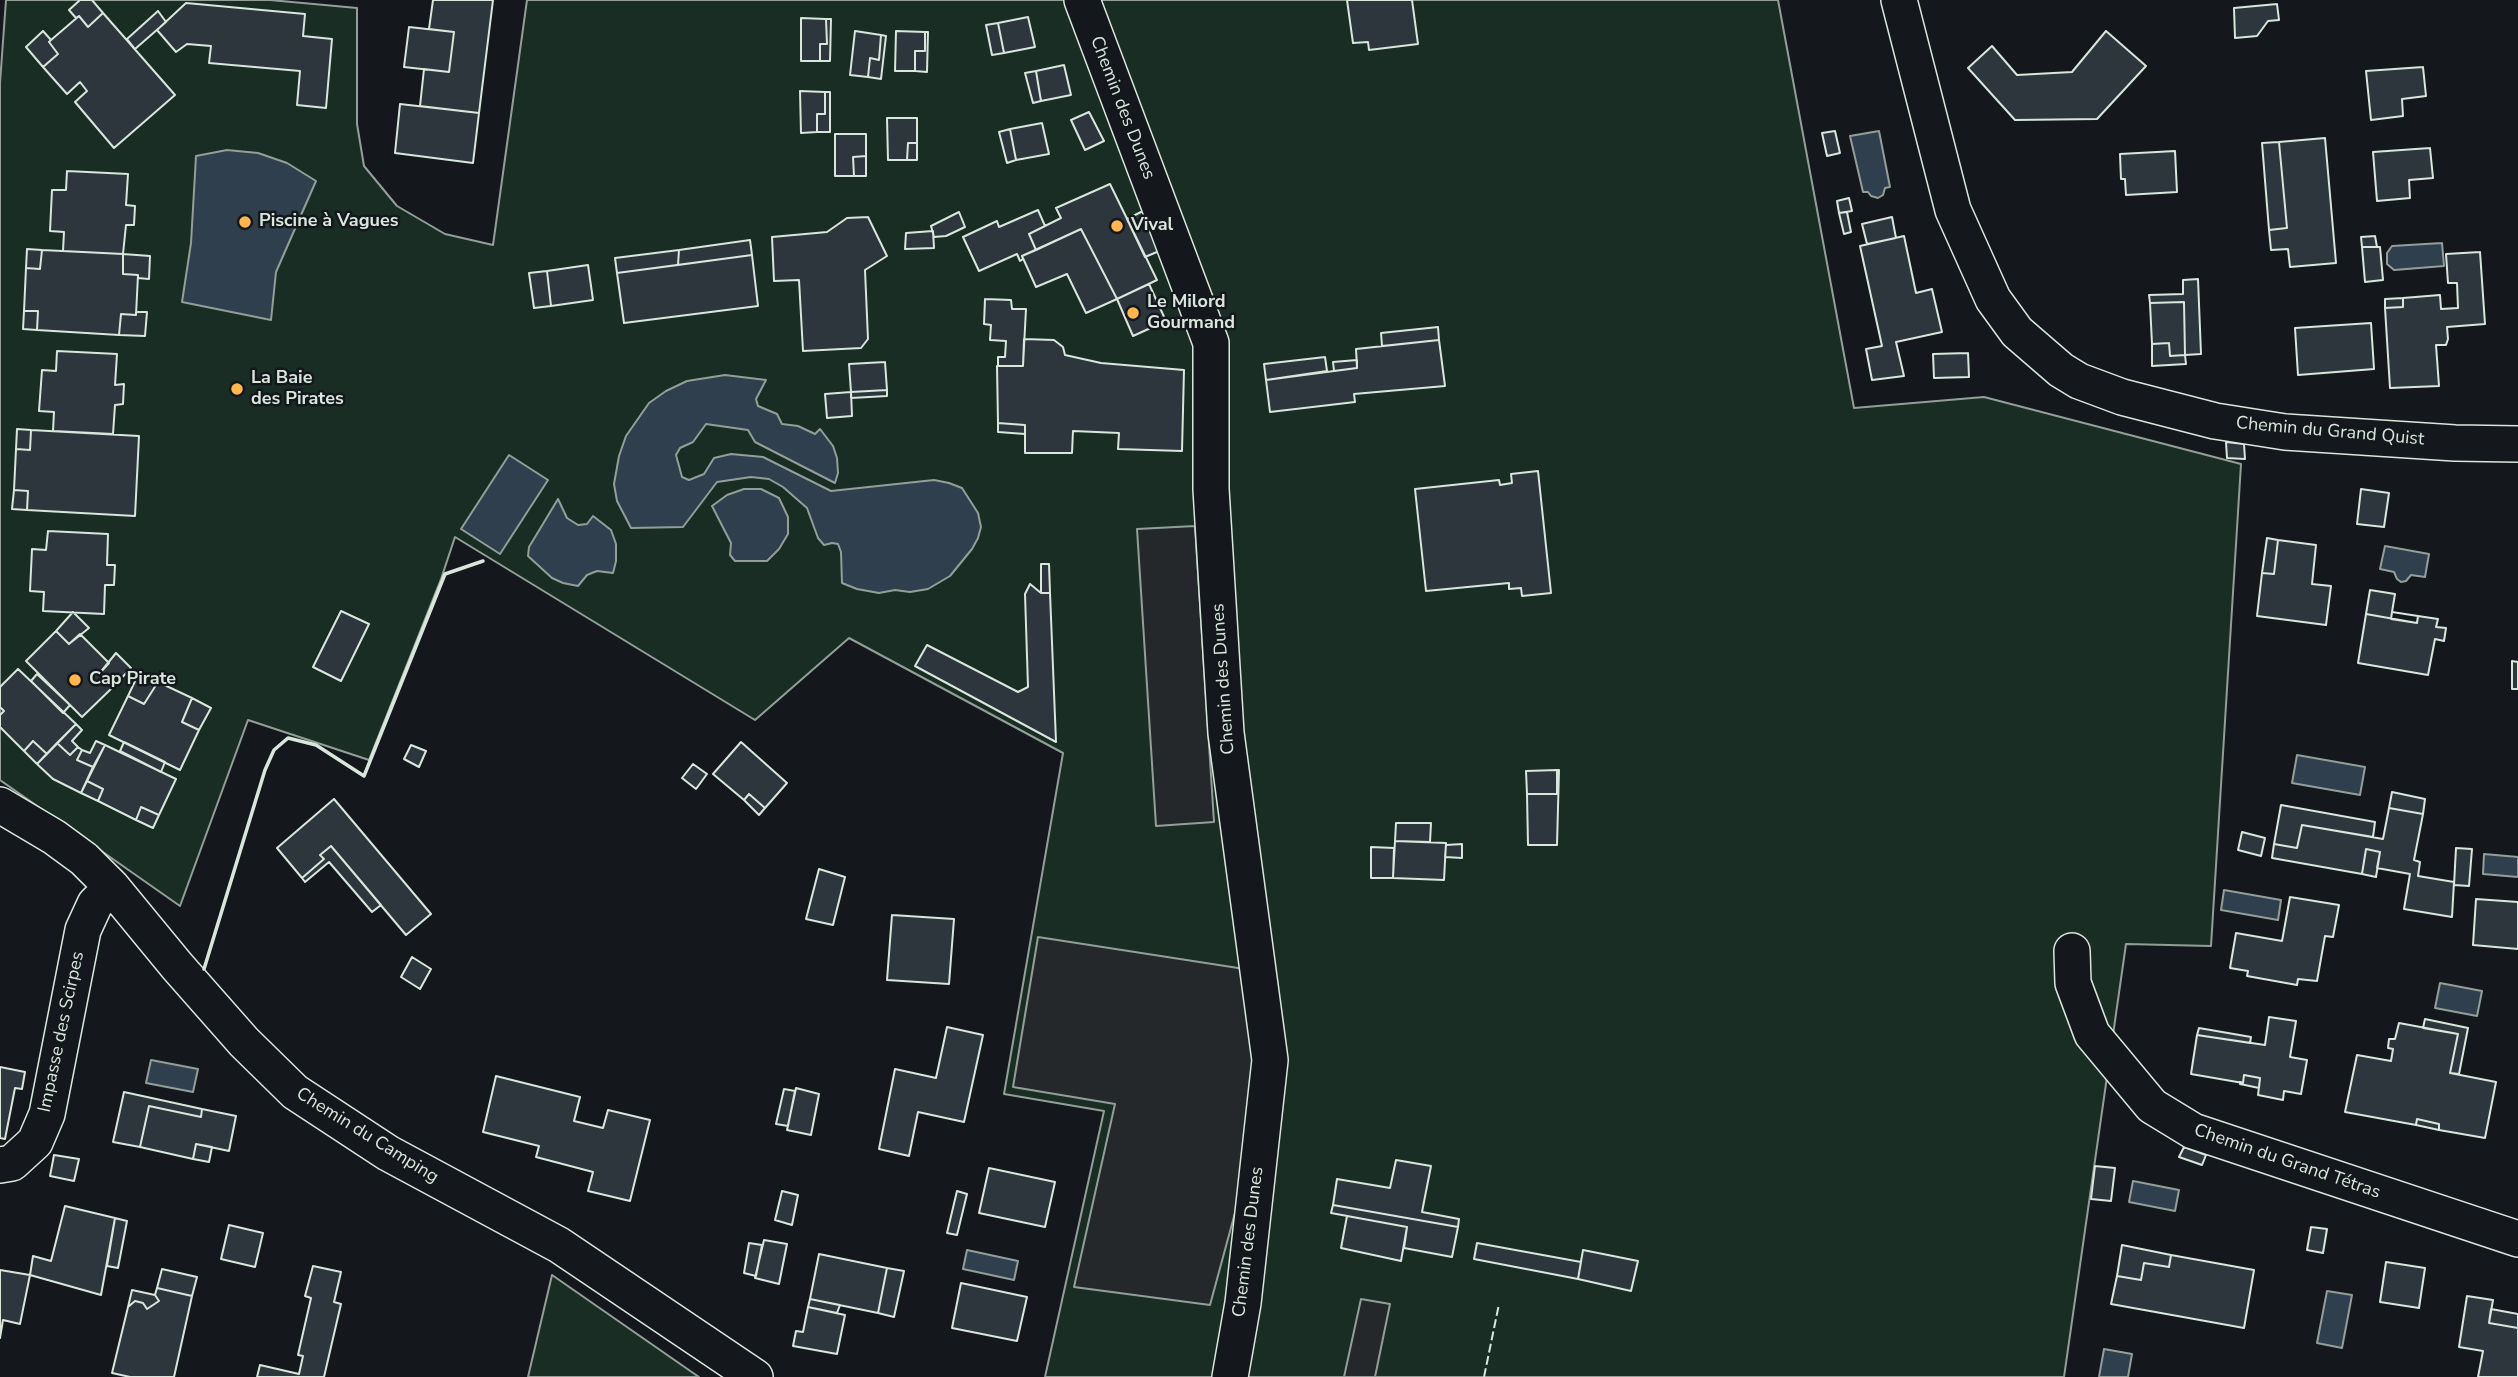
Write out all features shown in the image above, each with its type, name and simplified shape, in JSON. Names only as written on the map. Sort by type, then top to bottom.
[{"type":"street","name":"Chemin des Dunes","points":[[1082,0],[1211,343],[1212,489],[1227,733],[1270,1060],[1243,1303],[1230,1377]]},
{"type":"street","name":"Chemin du Grand Quist","points":[[1899,0],[1953,209],[1964,235],[1993,299],[2017,332],[2061,370],[2079,381],[2122,397],[2226,423],[2285,432],[2455,443],[2518,444]]},
{"type":"street","name":"Chemin du Camping","points":[[0,805],[54,837],[84,859],[112,887],[219,1013],[295,1091],[398,1159],[559,1245],[755,1377]]},
{"type":"street","name":"Impasse des Scirpes","points":[[0,1165],[12,1163],[35,1142],[47,1114],[83,930],[95,904],[112,887]]},
{"type":"street","name":"Chemin du Grand Tétras","points":[[2071,951],[2073,984],[2092,1034],[2152,1107],[2193,1131],[2518,1239]]},
{"type":"green space","points":[[6,0],[270,0],[357,8],[357,124],[364,166],[397,206],[445,234],[493,245],[527,0],[1778,0],[1854,408],[1984,397],[2241,464],[2211,946],[2126,944],[2064,1377],[1045,1377],[1104,1111],[1004,1094],[1063,753],[849,638],[755,720],[455,537],[369,760],[248,720],[180,906],[0,780],[0,83]]},
{"type":"green space","points":[[552,1275],[699,1377],[528,1377]]},
{"type":"shaded area","points":[[1195,526],[1214,822],[1156,826],[1137,529]]},
{"type":"shaded area","points":[[1038,937],[1251,970],[1261,1117],[1210,1305],[1074,1287],[1115,1104],[1013,1087]]},
{"type":"shaded area","points":[[1361,1299],[1390,1304],[1375,1377],[1344,1377]]},
{"type":"water","points":[[1879,131],[1890,187],[1885,188],[1883,195],[1878,198],[1863,192],[1850,136]]},
{"type":"water","name":"Piscine à Vagues","points":[[227,150],[258,153],[287,163],[316,181],[276,272],[271,320],[182,302],[191,243],[196,156]]},
{"type":"water","points":[[2442,243],[2444,266],[2394,270],[2387,264],[2387,253],[2392,246]]},
{"type":"water","points":[[725,375],[766,380],[756,399],[758,406],[777,414],[782,424],[798,426],[815,434],[820,429],[833,446],[837,458],[838,473],[835,483],[755,442],[748,430],[706,424],[693,442],[680,448],[676,455],[682,477],[689,480],[704,474],[714,458],[731,454],[763,457],[831,491],[934,480],[949,483],[962,488],[978,513],[981,527],[972,549],[950,576],[928,589],[879,593],[857,589],[842,583],[841,552],[838,544],[824,545],[818,538],[807,508],[783,487],[769,479],[751,477],[717,482],[683,527],[631,528],[617,501],[614,484],[626,436],[649,403],[666,391],[687,381]]},
{"type":"water","points":[[509,455],[548,480],[500,554],[461,529]]},
{"type":"water","points":[[744,489],[761,489],[779,498],[788,517],[788,534],[779,549],[767,561],[735,561],[730,555],[731,543],[712,506],[727,495]]},
{"type":"water","points":[[558,499],[567,518],[578,525],[587,524],[593,516],[611,530],[616,544],[613,573],[597,571],[587,575],[578,586],[563,583],[552,578],[528,556],[529,547]]},
{"type":"water","points":[[2385,546],[2429,554],[2425,577],[2411,575],[2401,582],[2394,572],[2380,569]]},
{"type":"water","points":[[2297,755],[2365,767],[2360,795],[2292,783]]},
{"type":"water","points":[[2484,854],[2518,857],[2518,877],[2483,874]]},
{"type":"water","points":[[2224,890],[2281,900],[2278,920],[2221,910]]},
{"type":"water","points":[[2440,983],[2482,991],[2477,1016],[2435,1008]]},
{"type":"water","points":[[151,1060],[198,1069],[193,1092],[146,1083]]},
{"type":"water","points":[[2133,1181],[2179,1190],[2175,1211],[2129,1202]]},
{"type":"water","points":[[967,1250],[1018,1261],[1014,1280],[963,1269]]},
{"type":"water","points":[[2327,1291],[2352,1295],[2342,1348],[2317,1343]]},
{"type":"water","points":[[2104,1349],[2132,1354],[2128,1377],[2099,1377]]},
{"type":"building","points":[[80,0],[92,0],[103,13],[88,27],[79,16],[76,18],[69,10]]},
{"type":"building","points":[[433,0],[493,0],[479,113],[420,106],[424,69],[449,72],[454,32],[429,29]]},
{"type":"building","points":[[1347,0],[1412,0],[1418,44],[1369,50],[1368,42],[1353,43]]},
{"type":"building","points":[[186,3],[305,14],[303,36],[332,39],[326,108],[297,105],[300,71],[209,63],[211,46],[187,44],[176,52],[157,30]]},
{"type":"building","points":[[2277,4],[2279,20],[2268,21],[2257,36],[2235,38],[2234,8]]},
{"type":"building","points":[[158,11],[166,22],[135,49],[127,39]]},
{"type":"building","points":[[103,13],[175,95],[114,148],[75,102],[87,91],[80,82],[67,94],[43,67],[58,54],[49,42],[51,40],[79,16],[88,27]]},
{"type":"building","points":[[1028,17],[1035,47],[1004,53],[998,23]]},
{"type":"building","points":[[801,18],[826,19],[827,44],[820,44],[820,61],[801,61]]},
{"type":"building","points":[[826,19],[831,19],[830,61],[820,61],[820,44],[827,44]]},
{"type":"building","points":[[998,23],[1004,53],[992,55],[986,25]]},
{"type":"building","points":[[409,27],[454,32],[449,72],[404,67]]},
{"type":"building","points":[[43,31],[58,54],[43,67],[26,47]]},
{"type":"building","points":[[855,31],[881,35],[879,60],[870,58],[868,77],[850,75]]},
{"type":"building","points":[[896,31],[925,32],[925,51],[915,51],[915,71],[895,71]]},
{"type":"building","points":[[2106,31],[2146,66],[2097,119],[2015,120],[1968,68],[1992,46],[2017,75],[2072,72]]},
{"type":"building","points":[[925,32],[928,32],[927,72],[915,71],[915,51],[925,51]]},
{"type":"building","points":[[881,35],[886,36],[881,79],[868,77],[870,58],[879,60]]},
{"type":"building","points":[[1064,65],[1071,95],[1041,101],[1036,71]]},
{"type":"building","points":[[2423,67],[2426,96],[2402,99],[2403,116],[2371,120],[2366,71]]},
{"type":"building","points":[[1036,71],[1041,101],[1033,103],[1025,73]]},
{"type":"building","points":[[800,91],[825,92],[825,114],[817,114],[817,132],[801,133]]},
{"type":"building","points":[[825,92],[830,92],[830,132],[817,132],[817,114],[825,114]]},
{"type":"building","points":[[400,104],[479,113],[473,163],[395,153]]},
{"type":"building","points":[[1089,112],[1104,141],[1085,150],[1071,120]]},
{"type":"building","points":[[887,118],[917,118],[917,143],[908,143],[907,160],[888,160]]},
{"type":"building","points":[[1042,123],[1049,154],[1016,160],[1010,129]]},
{"type":"building","points":[[1010,129],[1016,160],[1007,163],[999,132]]},
{"type":"building","points":[[1835,131],[1840,153],[1827,156],[1822,133]]},
{"type":"building","points":[[835,134],[866,134],[866,156],[853,157],[854,176],[835,176]]},
{"type":"building","points":[[2325,138],[2336,263],[2290,267],[2288,249],[2271,250],[2269,230],[2287,228],[2279,142]]},
{"type":"building","points":[[2279,142],[2287,228],[2269,230],[2262,143]]},
{"type":"building","points":[[908,143],[917,143],[917,160],[907,160]]},
{"type":"building","points":[[2430,148],[2433,178],[2409,180],[2410,198],[2377,201],[2373,152]]},
{"type":"building","points":[[2175,151],[2177,192],[2126,195],[2125,179],[2121,179],[2120,154]]},
{"type":"building","points":[[866,156],[866,176],[854,176],[853,157]]},
{"type":"building","points":[[67,171],[128,174],[126,205],[135,206],[134,225],[126,225],[123,254],[63,251],[64,232],[50,231],[52,190],[66,190]]},
{"type":"building","points":[[1110,184],[1157,280],[1117,299],[1081,229],[1036,250],[1029,234],[1061,218],[1056,208]]},
{"type":"building","points":[[1849,198],[1852,211],[1839,213],[1837,201]]},
{"type":"building","points":[[1038,210],[1045,226],[1029,234],[1036,250],[1022,256],[1020,261],[1017,254],[979,271],[963,237],[997,221],[999,227]]},
{"type":"building","points":[[1145,210],[1164,249],[1145,257],[1127,219]]},
{"type":"building","points":[[959,212],[965,227],[946,236],[934,237],[931,226]]},
{"type":"building","points":[[1847,212],[1851,232],[1844,234],[1839,213]]},
{"type":"building","points":[[868,217],[887,256],[865,270],[868,339],[861,348],[803,351],[799,280],[774,281],[772,237],[827,232],[847,218]]},
{"type":"building","points":[[1892,217],[1896,238],[1867,244],[1862,224]]},
{"type":"building","points":[[1081,229],[1117,299],[1086,313],[1067,274],[1036,287],[1022,256]]},
{"type":"building","points":[[933,231],[934,248],[905,249],[906,233]]},
{"type":"building","points":[[1904,236],[1916,293],[1932,289],[1942,332],[1896,342],[1904,376],[1872,380],[1866,349],[1882,346],[1860,246]]},
{"type":"building","points":[[2375,236],[2377,247],[2362,247],[2361,237]]},
{"type":"building","points":[[750,240],[752,255],[678,265],[679,250]]},
{"type":"building","points":[[2362,247],[2380,247],[2383,280],[2365,282]]},
{"type":"building","points":[[27,249],[42,250],[40,269],[26,268]]},
{"type":"building","points":[[42,250],[123,254],[123,274],[138,275],[136,315],[121,314],[119,335],[37,330],[38,311],[24,311],[26,268],[40,269]]},
{"type":"building","points":[[679,250],[678,265],[617,273],[615,258]]},
{"type":"building","points":[[2480,252],[2485,324],[2447,327],[2446,345],[2436,345],[2439,386],[2390,388],[2385,308],[2403,307],[2403,298],[2440,295],[2441,309],[2458,308],[2457,283],[2448,283],[2446,254]]},
{"type":"building","points":[[123,254],[150,256],[149,279],[123,274]]},
{"type":"building","points":[[752,255],[758,306],[624,323],[617,273]]},
{"type":"building","points":[[588,265],[593,300],[551,306],[547,271]]},
{"type":"building","points":[[547,271],[551,306],[534,308],[529,273]]},
{"type":"building","points":[[2198,279],[2201,354],[2185,355],[2184,302],[2150,303],[2149,295],[2183,294],[2183,280]]},
{"type":"building","points":[[1149,284],[1166,321],[1133,336],[1117,299]]},
{"type":"building","points":[[2403,298],[2403,307],[2385,308],[2385,299]]},
{"type":"building","points":[[985,299],[1011,300],[1012,309],[1026,309],[1023,366],[998,366],[998,357],[1005,357],[1006,341],[990,340],[991,325],[984,324]]},
{"type":"building","points":[[2184,302],[2185,355],[2170,356],[2169,343],[2152,344],[2150,303]]},
{"type":"building","points":[[24,311],[38,311],[37,330],[23,329]]},
{"type":"building","points":[[136,312],[147,312],[145,336],[119,335],[121,314],[136,315]]},
{"type":"building","points":[[2371,323],[2374,369],[2298,375],[2295,328]]},
{"type":"building","points":[[1438,327],[1439,340],[1382,346],[1381,333]]},
{"type":"building","points":[[1024,339],[1054,340],[1063,347],[1065,355],[1101,363],[1184,370],[1182,451],[1118,449],[1119,433],[1073,431],[1072,453],[1025,453],[1025,425],[998,423],[997,366],[1023,366]]},
{"type":"building","points":[[1439,340],[1445,386],[1354,394],[1355,402],[1270,412],[1266,380],[1357,368],[1356,349]]},
{"type":"building","points":[[2169,343],[2170,356],[2185,355],[2186,364],[2152,366],[2152,344]]},
{"type":"building","points":[[57,351],[117,354],[115,385],[124,384],[123,404],[115,405],[113,434],[53,431],[54,412],[39,411],[42,370],[56,371]]},
{"type":"building","points":[[1968,353],[1969,377],[1934,378],[1933,354]]},
{"type":"building","points":[[1325,357],[1327,371],[1266,380],[1264,364]]},
{"type":"building","points":[[1357,360],[1357,368],[1334,371],[1333,362]]},
{"type":"building","points":[[885,362],[887,390],[851,392],[849,364]]},
{"type":"building","points":[[887,390],[887,396],[851,398],[851,392]]},
{"type":"building","points":[[851,392],[852,416],[827,418],[825,394]]},
{"type":"building","points":[[998,423],[1025,425],[1025,434],[998,432]]},
{"type":"building","points":[[17,429],[31,430],[30,450],[16,449]]},
{"type":"building","points":[[31,430],[139,436],[135,516],[27,510],[28,491],[14,490],[16,449],[30,450]]},
{"type":"building","points":[[2226,442],[2244,444],[2245,459],[2227,458]]},
{"type":"building","points":[[1538,471],[1551,593],[1522,596],[1521,588],[1509,589],[1509,583],[1426,591],[1415,489],[1499,480],[1500,485],[1512,483],[1511,474]]},
{"type":"building","points":[[2361,489],[2389,493],[2384,527],[2357,524]]},
{"type":"building","points":[[14,490],[28,491],[27,510],[12,509]]},
{"type":"building","points":[[48,531],[108,534],[107,565],[115,565],[114,585],[105,585],[104,614],[43,611],[44,592],[30,591],[32,549],[46,550]]},
{"type":"building","points":[[2267,538],[2278,540],[2274,574],[2262,573]]},
{"type":"building","points":[[2278,540],[2316,545],[2312,584],[2331,586],[2326,625],[2257,616],[2262,573],[2274,574]]},
{"type":"building","points":[[1041,564],[1049,564],[1050,593],[1041,593]]},
{"type":"building","points":[[1030,584],[1041,593],[1050,593],[1056,742],[915,666],[927,645],[1018,692],[1028,687],[1025,594]]},
{"type":"building","points":[[2370,590],[2395,594],[2392,612],[2418,616],[2417,623],[2366,614]]},
{"type":"building","points":[[341,611],[369,624],[341,681],[313,667]]},
{"type":"building","points":[[73,612],[89,628],[69,644],[56,631]]},
{"type":"building","points":[[2392,612],[2418,616],[2417,623],[2391,619]]},
{"type":"building","points":[[2366,614],[2417,623],[2418,616],[2438,619],[2436,627],[2446,628],[2444,641],[2435,639],[2428,675],[2358,663]]},
{"type":"building","name":"Cap Pirate","points":[[56,631],[69,644],[80,634],[109,663],[99,674],[113,687],[82,717],[26,661]]},
{"type":"building","points":[[116,653],[131,668],[113,687],[99,674]]},
{"type":"building","points":[[2512,661],[2518,662],[2518,689],[2512,689]]},
{"type":"building","points":[[18,669],[76,724],[47,754],[33,741],[24,751],[0,727],[0,715],[4,711],[0,707],[0,687]]},
{"type":"building","points":[[139,673],[158,682],[144,704],[128,696]]},
{"type":"building","points":[[37,674],[70,705],[63,713],[31,681]]},
{"type":"building","points":[[158,682],[192,698],[182,722],[199,730],[180,770],[109,735],[128,696],[144,704]]},
{"type":"building","points":[[192,698],[211,708],[199,730],[182,722]]},
{"type":"building","points":[[76,724],[82,730],[72,741],[78,747],[70,755],[57,743]]},
{"type":"building","points":[[33,741],[47,754],[37,764],[24,751]]},
{"type":"building","points":[[96,741],[105,745],[93,767],[77,760],[82,750],[90,753]]},
{"type":"building","points":[[124,742],[165,762],[161,772],[120,751]]},
{"type":"building","points":[[741,742],[787,783],[765,808],[749,794],[744,800],[713,774]]},
{"type":"building","points":[[57,743],[70,755],[78,747],[82,750],[77,760],[93,767],[81,793],[53,779],[37,764]]},
{"type":"building","points":[[105,745],[176,779],[159,815],[141,807],[136,820],[98,801],[103,789],[87,781]]},
{"type":"building","points":[[411,745],[426,751],[419,767],[404,759]]},
{"type":"building","points":[[693,764],[707,774],[696,789],[682,778]]},
{"type":"building","points":[[1557,770],[1557,794],[1527,794],[1526,771]]},
{"type":"building","points":[[1559,770],[1557,845],[1528,845],[1527,794],[1557,794]]},
{"type":"building","points":[[87,781],[103,789],[98,801],[81,793]]},
{"type":"building","points":[[2392,792],[2425,799],[2423,814],[2389,808]]},
{"type":"building","points":[[749,794],[765,808],[759,815],[744,800]]},
{"type":"building","points":[[334,799],[431,914],[406,935],[331,846],[320,855],[324,859],[302,878],[277,848]]},
{"type":"building","points":[[2281,805],[2375,822],[2373,837],[2302,825],[2297,848],[2274,844]]},
{"type":"building","points":[[141,807],[159,815],[153,828],[136,820]]},
{"type":"building","points":[[2389,808],[2423,814],[2414,860],[2420,862],[2418,876],[2454,882],[2452,917],[2404,909],[2410,874],[2377,868],[2380,852],[2366,849],[2362,874],[2272,858],[2274,844],[2297,848],[2302,825],[2383,839]]},
{"type":"building","points":[[1396,823],[1431,823],[1430,842],[1395,841]]},
{"type":"building","points":[[2242,832],[2265,838],[2261,856],[2238,850]]},
{"type":"building","points":[[1395,841],[1446,843],[1444,880],[1393,878]]},
{"type":"building","points":[[1462,844],[1462,858],[1445,857],[1446,845]]},
{"type":"building","points":[[331,846],[381,905],[372,912],[329,862],[305,882],[302,878],[324,859],[320,855]]},
{"type":"building","points":[[1371,847],[1394,848],[1393,878],[1371,878]]},
{"type":"building","points":[[2456,848],[2472,849],[2469,886],[2454,885]]},
{"type":"building","points":[[2366,849],[2380,852],[2376,877],[2362,874]]},
{"type":"building","points":[[819,869],[845,877],[833,925],[806,919]]},
{"type":"building","points":[[2290,897],[2339,905],[2333,937],[2325,936],[2317,981],[2298,979],[2297,985],[2247,976],[2248,971],[2230,968],[2236,933],[2282,941]]},
{"type":"building","points":[[2476,899],[2518,902],[2518,949],[2473,945]]},
{"type":"building","points":[[892,915],[954,919],[949,984],[887,980]]},
{"type":"building","points":[[412,957],[431,969],[420,989],[401,977]]},
{"type":"building","points":[[2269,1017],[2296,1021],[2290,1057],[2307,1060],[2301,1094],[2284,1091],[2283,1100],[2258,1095],[2260,1078],[2244,1075],[2243,1083],[2191,1074],[2197,1035],[2265,1045]]},
{"type":"building","points":[[2425,1019],[2468,1028],[2459,1074],[2450,1073],[2458,1034],[2423,1028]]},
{"type":"building","points":[[2399,1023],[2458,1034],[2450,1073],[2496,1082],[2485,1138],[2439,1130],[2439,1124],[2417,1119],[2416,1125],[2345,1112],[2357,1055],[2391,1061],[2393,1049],[2388,1048],[2389,1039],[2395,1039]]},
{"type":"building","points":[[947,1027],[983,1035],[964,1122],[918,1112],[909,1156],[879,1149],[895,1069],[936,1078]]},
{"type":"building","points":[[2199,1028],[2251,1037],[2250,1043],[2197,1035]]},
{"type":"building","points":[[0,1067],[25,1072],[22,1089],[15,1088],[5,1139],[0,1138]]},
{"type":"building","points":[[2244,1075],[2260,1078],[2259,1088],[2240,1084],[2243,1083]]},
{"type":"building","points":[[496,1076],[580,1097],[574,1121],[603,1128],[608,1110],[650,1120],[630,1201],[588,1191],[593,1172],[536,1157],[539,1146],[483,1132]]},
{"type":"building","points":[[796,1088],[819,1094],[811,1135],[787,1130]]},
{"type":"building","points":[[784,1089],[795,1091],[788,1126],[776,1124]]},
{"type":"building","points":[[124,1092],[202,1109],[201,1117],[149,1106],[140,1147],[113,1142]]},
{"type":"building","points":[[149,1106],[201,1117],[202,1109],[236,1116],[229,1151],[196,1144],[193,1159],[140,1147]]},
{"type":"building","points":[[2417,1119],[2439,1124],[2439,1130],[2416,1125]]},
{"type":"building","points":[[196,1144],[212,1147],[209,1162],[193,1159]]},
{"type":"building","points":[[2184,1147],[2206,1155],[2202,1165],[2179,1157]]},
{"type":"building","points":[[54,1155],[79,1159],[74,1181],[50,1176]]},
{"type":"building","points":[[1396,1160],[1431,1166],[1422,1212],[1459,1219],[1458,1227],[1333,1205],[1337,1179],[1390,1188]]},
{"type":"building","points":[[2095,1166],[2115,1168],[2111,1201],[2091,1199]]},
{"type":"building","points":[[989,1168],[1055,1182],[1045,1227],[979,1213]]},
{"type":"building","points":[[782,1191],[798,1195],[792,1225],[775,1220]]},
{"type":"building","points":[[957,1191],[967,1194],[957,1235],[947,1233]]},
{"type":"building","points":[[1333,1205],[1458,1227],[1452,1257],[1404,1248],[1407,1227],[1331,1213]]},
{"type":"building","points":[[65,1206],[115,1218],[101,1295],[30,1275],[33,1256],[51,1261]]},
{"type":"building","points":[[1347,1216],[1407,1227],[1401,1261],[1341,1248]]},
{"type":"building","points":[[115,1218],[127,1221],[118,1268],[107,1266]]},
{"type":"building","points":[[229,1225],[263,1233],[255,1267],[221,1259]]},
{"type":"building","points":[[2311,1227],[2327,1229],[2323,1253],[2307,1250]]},
{"type":"building","points":[[764,1240],[787,1244],[779,1284],[755,1278]]},
{"type":"building","points":[[749,1243],[762,1245],[756,1276],[744,1273]]},
{"type":"building","points":[[1477,1243],[1581,1262],[1578,1279],[1474,1259]]},
{"type":"building","points":[[2122,1245],[2171,1255],[2169,1267],[2144,1263],[2141,1280],[2117,1276]]},
{"type":"building","points":[[1583,1250],[1638,1261],[1631,1291],[1578,1279]]},
{"type":"building","points":[[819,1254],[887,1268],[878,1313],[810,1299]]},
{"type":"building","points":[[2171,1255],[2254,1270],[2244,1328],[2111,1304],[2117,1276],[2141,1280],[2144,1263],[2169,1267]]},
{"type":"building","points":[[2386,1262],[2425,1268],[2419,1308],[2380,1302]]},
{"type":"building","points":[[313,1266],[341,1272],[334,1302],[341,1304],[324,1377],[257,1377],[260,1365],[299,1374],[303,1356],[298,1355],[311,1298],[305,1296]]},
{"type":"building","points":[[887,1268],[904,1271],[894,1317],[878,1313]]},
{"type":"building","points":[[162,1269],[197,1277],[192,1296],[157,1288]]},
{"type":"building","points":[[0,1270],[30,1275],[20,1324],[3,1320],[0,1338]]},
{"type":"building","points":[[961,1283],[1027,1297],[1017,1341],[952,1328]]},
{"type":"building","points":[[157,1288],[192,1296],[174,1377],[130,1377],[112,1373],[128,1307],[135,1301],[143,1303],[147,1309],[159,1301],[155,1295]]},
{"type":"building","points":[[132,1290],[155,1295],[159,1301],[147,1309],[143,1303],[135,1301],[128,1307]]},
{"type":"building","points":[[2467,1296],[2493,1300],[2489,1323],[2518,1328],[2518,1377],[2478,1377],[2483,1351],[2459,1347]]},
{"type":"building","points":[[810,1299],[840,1305],[837,1313],[808,1307]]},
{"type":"building","points":[[808,1307],[845,1315],[837,1354],[793,1346],[796,1331],[803,1332]]},
{"type":"building","points":[[2491,1309],[2518,1314],[2518,1328],[2489,1323]]},
{"type":"fence","points":[[1484,1377],[1499,1304]]},
{"type":"wall","points":[[204,969],[265,770],[274,750],[288,738],[316,745],[364,776],[445,574],[483,561]]},
{"type":"place","name":"Piscine à Vagues","points":[[245,222]]},
{"type":"place","name":"Vival","points":[[1117,226]]},
{"type":"place","name":"Le Milord Gourmand","points":[[1133,313]]},
{"type":"place","name":"La Baie des Pirates","points":[[237,389]]},
{"type":"place","name":"Cap Pirate","points":[[75,680]]}]
